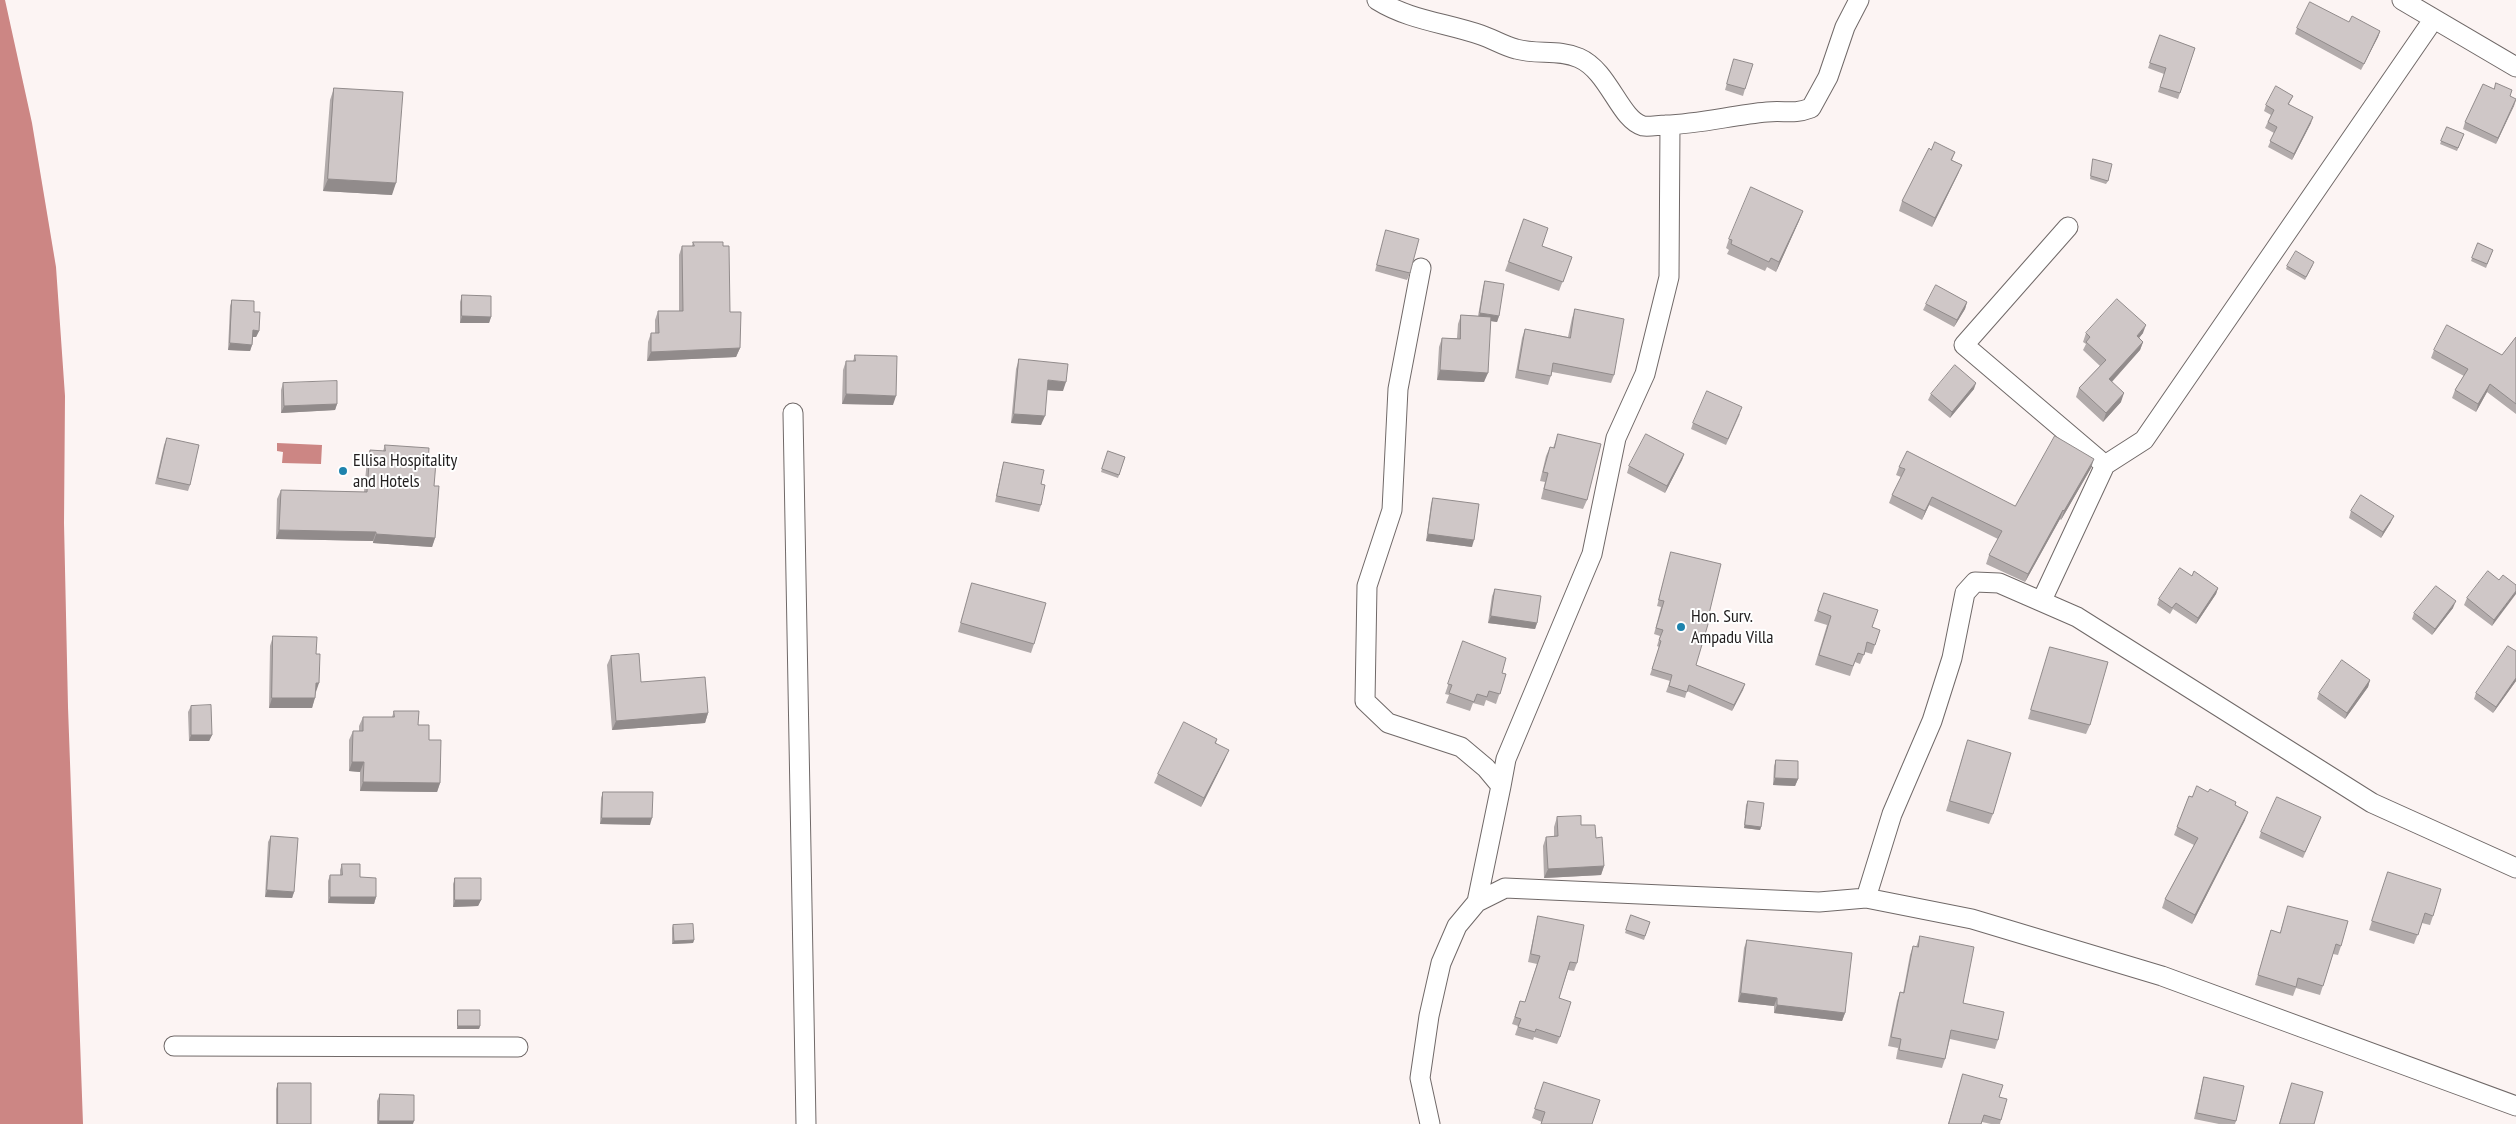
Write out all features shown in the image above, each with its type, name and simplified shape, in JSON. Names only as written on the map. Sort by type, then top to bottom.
[{"type":"street","points":[[1377,0],[1396,12],[1482,35],[1516,50],[1568,54],[1581,59],[1598,71],[1631,118],[1642,126],[1670,125],[1768,112],[1795,114],[1811,108],[1828,77],[1845,26],[1859,0]]},
{"type":"street","points":[[2402,0],[2433,20],[2516,67]]},
{"type":"street","points":[[2042,600],[2105,465],[2144,440],[2433,20]]},
{"type":"street","points":[[1477,902],[1506,759],[1592,554],[1616,438],[1646,374],[1669,277],[1670,125]]},
{"type":"street","points":[[2068,227],[1964,345],[2105,465]]},
{"type":"street","points":[[1421,268],[1398,388],[1392,510],[1366,586],[1365,700],[1388,723],[1460,747],[1486,768],[1501,786]]},
{"type":"street","points":[[793,413],[806,1124]]},
{"type":"street","points":[[1866,898],[1892,814],[1932,721],[1952,658],[1964,593],[1976,582],[1999,583],[2042,600],[2077,617],[2372,803],[2516,868]]},
{"type":"street","points":[[1430,1124],[1420,1078],[1429,1016],[1441,963],[1457,926],[1477,902],[1505,888],[1819,902],[1866,898],[1972,919],[2162,976],[2516,1106]]},
{"type":"street","points":[[174,1046],[518,1047]]},
{"type":"shaded area","points":[[0,0],[5,0],[32,123],[56,267],[65,396],[64,523],[68,707],[83,1124],[0,1124]]},
{"type":"shaded area","points":[[277,443],[322,445],[321,464],[282,463],[283,452],[277,451]]},
{"type":"building","points":[[2310,2],[2349,22],[2352,16],[2380,31],[2364,64],[2297,28]]},
{"type":"building","points":[[2160,35],[2195,48],[2180,93],[2160,87],[2166,68],[2150,63]]},
{"type":"building","points":[[1734,59],[1753,64],[1745,89],[1727,84]]},
{"type":"building","points":[[2496,83],[2512,90],[2510,96],[2516,99],[2498,138],[2465,122],[2483,84],[2494,89]]},
{"type":"building","points":[[2276,86],[2293,96],[2288,104],[2313,117],[2294,154],[2270,141],[2277,127],[2268,122],[2274,110],[2266,105]]},
{"type":"building","points":[[334,88],[403,92],[396,183],[328,179]]},
{"type":"building","points":[[2447,127],[2464,134],[2458,148],[2441,141]]},
{"type":"building","points":[[1935,142],[1955,152],[1951,160],[1962,165],[1935,218],[1902,201],[1929,148],[1931,150]]},
{"type":"building","points":[[2093,159],[2112,164],[2108,181],[2091,176]]},
{"type":"building","points":[[1751,187],[1803,211],[1779,262],[1771,258],[1769,262],[1731,244],[1732,240],[1729,239]]},
{"type":"building","points":[[1524,219],[1548,228],[1542,246],[1572,257],[1563,282],[1509,262]]},
{"type":"building","points":[[1386,230],[1419,239],[1410,273],[1377,265]]},
{"type":"building","points":[[693,242],[723,242],[723,246],[729,246],[730,312],[741,312],[740,348],[651,352],[651,333],[659,333],[658,311],[683,311],[682,246],[694,246]]},
{"type":"building","points":[[2478,243],[2493,250],[2487,264],[2472,258]]},
{"type":"building","points":[[2296,251],[2314,262],[2306,277],[2287,266]]},
{"type":"building","points":[[1485,281],[1504,284],[1499,316],[1480,313]]},
{"type":"building","points":[[1936,285],[1967,302],[1957,320],[1926,304]]},
{"type":"building","points":[[462,295],[491,296],[491,317],[462,316]]},
{"type":"building","points":[[2117,299],[2146,325],[2137,336],[2143,342],[2109,379],[2124,393],[2106,413],[2079,388],[2106,360],[2086,342],[2090,337],[2086,333]]},
{"type":"building","points":[[232,300],[254,301],[254,312],[260,312],[259,331],[253,330],[252,345],[230,343]]},
{"type":"building","points":[[1575,309],[1624,319],[1614,375],[1553,363],[1551,376],[1518,370],[1525,329],[1570,338]]},
{"type":"building","points":[[1461,315],[1491,317],[1488,373],[1440,370],[1442,338],[1460,339]]},
{"type":"building","points":[[2447,325],[2502,355],[2516,337],[2516,404],[2490,384],[2478,404],[2455,390],[2468,369],[2434,350]]},
{"type":"building","points":[[855,355],[897,356],[896,396],[846,394],[846,361],[855,361]]},
{"type":"building","points":[[1019,359],[1068,364],[1066,382],[1048,380],[1045,416],[1014,414]]},
{"type":"building","points":[[1955,365],[1976,383],[1952,412],[1931,394]]},
{"type":"building","points":[[337,381],[337,404],[284,406],[283,383]]},
{"type":"building","points":[[1707,391],[1742,407],[1728,439],[1693,423]]},
{"type":"building","points":[[1558,434],[1601,444],[1587,500],[1544,489],[1548,473],[1543,472],[1550,447],[1554,448]]},
{"type":"building","points":[[1646,434],[1684,454],[1667,486],[1629,466]]},
{"type":"building","points":[[2055,436],[2094,459],[2063,510],[2028,574],[1989,555],[2002,531],[1932,497],[1925,511],[1892,495],[1905,469],[1899,467],[1907,451],[2015,506]]},
{"type":"building","points":[[167,438],[199,445],[190,485],[158,478]]},
{"type":"building","points":[[385,445],[429,448],[428,462],[436,462],[434,486],[439,486],[435,538],[376,534],[376,532],[279,530],[281,490],[367,492],[370,450],[385,451]]},
{"type":"building","points":[[1108,451],[1125,457],[1119,475],[1102,469]]},
{"type":"building","points":[[1004,462],[1044,470],[1041,484],[1045,485],[1041,505],[997,496]]},
{"type":"building","points":[[2361,495],[2394,516],[2383,532],[2351,511]]},
{"type":"building","points":[[1433,498],[1479,504],[1474,540],[1428,534]]},
{"type":"building","points":[[1671,552],[1721,564],[1709,614],[1711,614],[1696,665],[1745,684],[1734,705],[1689,685],[1687,692],[1669,686],[1672,675],[1652,669],[1663,630],[1656,628],[1664,601],[1659,600]]},
{"type":"building","points":[[2180,568],[2192,576],[2194,571],[2218,588],[2198,618],[2176,603],[2172,608],[2159,599]]},
{"type":"building","points":[[2488,571],[2499,580],[2503,575],[2516,585],[2516,591],[2494,620],[2467,598]]},
{"type":"building","points":[[972,583],[1046,603],[1034,644],[961,623]]},
{"type":"building","points":[[2436,586],[2456,601],[2435,629],[2414,613]]},
{"type":"building","points":[[1495,589],[1541,596],[1537,623],[1491,616]]},
{"type":"building","points":[[1824,593],[1878,610],[1872,627],[1880,630],[1875,645],[1867,642],[1864,655],[1858,653],[1853,666],[1819,655],[1831,616],[1818,611]]},
{"type":"building","points":[[273,636],[317,637],[316,654],[320,654],[319,683],[316,683],[315,698],[272,698]]},
{"type":"building","points":[[1463,641],[1506,658],[1502,673],[1506,674],[1500,694],[1489,691],[1487,697],[1477,694],[1474,702],[1449,693],[1452,685],[1448,684]]},
{"type":"building","points":[[2508,646],[2516,651],[2516,678],[2496,707],[2476,693]]},
{"type":"building","points":[[2050,647],[2108,662],[2090,725],[2031,710]]},
{"type":"building","points":[[639,654],[641,682],[705,677],[708,713],[616,721],[611,656]]},
{"type":"building","points":[[2342,660],[2370,680],[2347,713],[2319,693]]},
{"type":"building","points":[[211,705],[212,735],[191,735],[191,706]]},
{"type":"building","points":[[394,711],[419,711],[418,725],[429,725],[429,740],[441,740],[440,783],[363,782],[364,762],[352,762],[353,731],[363,731],[363,717],[394,717]]},
{"type":"building","points":[[1184,722],[1217,739],[1215,743],[1229,750],[1204,798],[1158,774]]},
{"type":"building","points":[[1968,740],[2011,753],[1993,814],[1950,801]]},
{"type":"building","points":[[1776,760],[1798,761],[1798,779],[1775,778]]},
{"type":"building","points":[[2197,786],[2208,792],[2210,789],[2236,802],[2235,805],[2248,812],[2195,915],[2165,899],[2198,838],[2177,827],[2189,796],[2192,797]]},
{"type":"building","points":[[603,792],[653,792],[652,818],[602,818]]},
{"type":"building","points":[[2277,797],[2321,817],[2305,852],[2261,832]]},
{"type":"building","points":[[1748,801],[1764,803],[1761,827],[1745,825]]},
{"type":"building","points":[[1581,816],[1581,825],[1595,825],[1596,838],[1602,837],[1604,866],[1548,869],[1546,837],[1558,836],[1557,817]]},
{"type":"building","points":[[271,836],[298,838],[294,892],[267,890]]},
{"type":"building","points":[[342,864],[360,864],[360,877],[376,878],[376,897],[330,897],[330,875],[342,875]]},
{"type":"building","points":[[2388,872],[2441,889],[2433,916],[2425,913],[2418,935],[2372,921]]},
{"type":"building","points":[[455,878],[481,878],[481,900],[455,900]]},
{"type":"building","points":[[2288,906],[2348,921],[2341,946],[2336,944],[2323,986],[2298,978],[2296,987],[2258,975],[2271,930],[2280,933]]},
{"type":"building","points":[[1631,915],[1650,922],[1645,936],[1626,930]]},
{"type":"building","points":[[1538,916],[1584,925],[1577,963],[1570,962],[1559,998],[1571,1002],[1560,1037],[1536,1029],[1535,1032],[1518,1027],[1521,1019],[1515,1017],[1520,1001],[1525,1002],[1540,956],[1531,954]]},
{"type":"building","points":[[693,924],[694,940],[674,941],[673,925]]},
{"type":"building","points":[[1920,936],[1974,947],[1963,1003],[2004,1012],[1998,1040],[1951,1030],[1945,1059],[1899,1050],[1901,1039],[1891,1037],[1900,992],[1904,993],[1913,946],[1918,947]]},
{"type":"building","points":[[1747,940],[1852,953],[1845,1013],[1777,1005],[1777,998],[1741,993]]},
{"type":"building","points":[[458,1010],[480,1010],[480,1026],[458,1026]]},
{"type":"building","points":[[1963,1074],[2003,1085],[1999,1097],[2007,1099],[2001,1120],[1984,1115],[1981,1124],[1949,1124]]},
{"type":"building","points":[[2204,1077],[2244,1086],[2236,1121],[2197,1113]]},
{"type":"building","points":[[1544,1082],[1600,1100],[1592,1124],[1541,1124],[1545,1112],[1535,1109]]},
{"type":"building","points":[[278,1083],[311,1083],[311,1124],[278,1124]]},
{"type":"building","points":[[2292,1083],[2323,1092],[2314,1124],[2280,1124]]},
{"type":"building","points":[[380,1094],[414,1095],[414,1121],[379,1121]]},
{"type":"place","name":"Ellisa Hospitality and Hotels","points":[[343,471]]},
{"type":"place","name":"Hon. Surv. Ampadu Villa","points":[[1681,627]]}]
